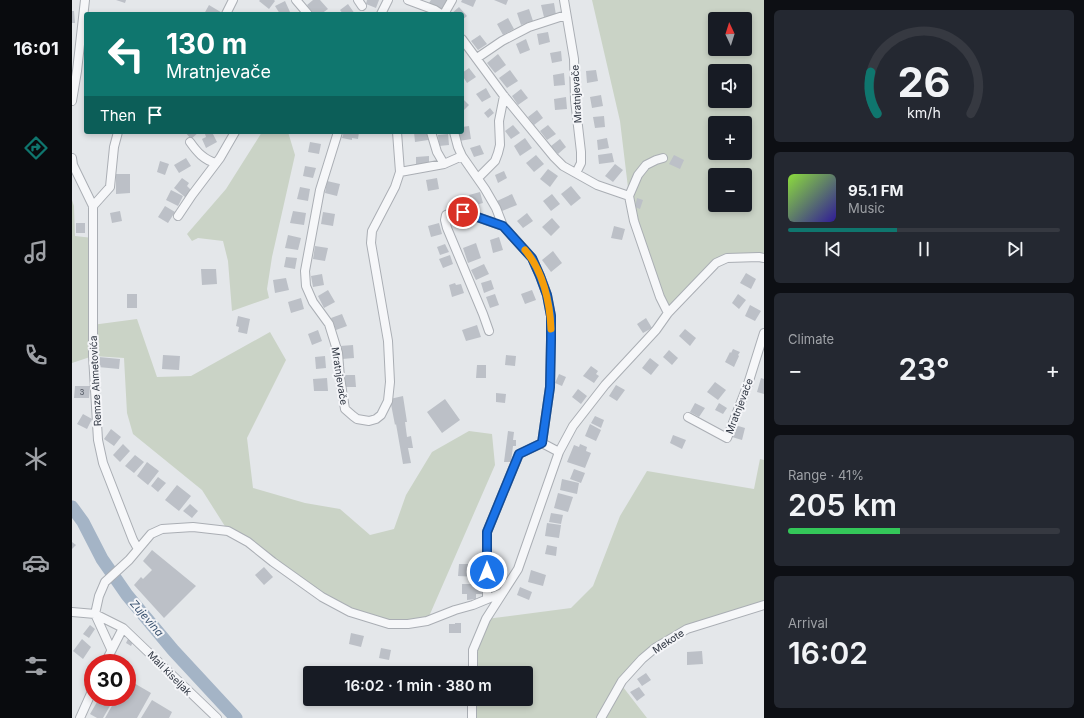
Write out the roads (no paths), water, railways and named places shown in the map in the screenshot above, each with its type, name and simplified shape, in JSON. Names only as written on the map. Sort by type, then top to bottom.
[{"type":"street","points":[[227,12],[233,0]]},
{"type":"street","points":[[296,0],[306,12]]},
{"type":"street","points":[[382,12],[388,0]]},
{"type":"street","points":[[408,0],[424,3],[438,12]]},
{"type":"street","points":[[443,12],[452,0]]},
{"type":"street","name":"Mratnjevače","points":[[564,0],[574,59],[575,100],[581,152],[581,163],[576,173]]},
{"type":"street","points":[[84,12],[86,1]]},
{"type":"street","points":[[72,101],[84,15]]},
{"type":"street","points":[[476,58],[502,40],[529,27],[566,15]]},
{"type":"street","points":[[464,42],[504,96],[563,166],[597,185],[629,196]]},
{"type":"street","points":[[478,178],[495,161],[498,153],[500,145],[499,121],[504,96]]},
{"type":"street","points":[[93,206],[110,187],[114,147],[117,134]]},
{"type":"street","points":[[178,216],[220,158],[234,134]]},
{"type":"street","name":"Mratnjevače","points":[[337,134],[320,190],[305,271],[306,286],[313,302],[329,324],[338,353],[345,409],[357,419],[369,421],[381,415],[388,401],[390,382],[388,341],[371,243],[372,231],[395,187],[400,172],[397,134]]},
{"type":"street","points":[[432,134],[437,152],[444,164]]},
{"type":"street","points":[[455,134],[462,156],[478,178],[496,208],[503,226],[532,258],[545,289],[551,316],[551,340],[550,387],[542,443]]},
{"type":"street","points":[[190,142],[204,157],[216,163]]},
{"type":"street","points":[[400,172],[444,164],[462,156]]},
{"type":"street","name":"Remze Ahmetovića","points":[[72,158],[93,206],[93,356],[98,440],[103,463],[127,526],[138,549]]},
{"type":"street","points":[[664,158],[646,165],[638,175],[629,196],[634,221],[660,298],[668,313]]},
{"type":"street","points":[[489,331],[447,228],[446,215],[456,211],[463,212],[503,226]]},
{"type":"street","points":[[473,666],[473,650],[486,619],[518,569],[559,452],[573,426],[605,385],[656,330],[668,313],[716,263],[727,258],[764,258]]},
{"type":"street","name":"Mratnjevače","points":[[688,417],[727,438],[748,384],[764,333]]},
{"type":"street","points":[[542,443],[559,452]]},
{"type":"street","points":[[487,599],[487,532],[519,454],[542,443]]},
{"type":"street","points":[[112,649],[95,614],[99,596],[105,582],[129,560],[152,534],[162,529],[193,527],[228,531],[248,542],[322,597],[350,612],[389,624],[427,622],[502,593]]},
{"type":"street","name":"Mekote","points":[[601,718],[622,681],[642,659],[655,648],[687,629],[764,605]]},
{"type":"street","name":"Mali kiseljak","points":[[72,612],[95,614],[123,628],[217,718]]},
{"type":"street","points":[[110,654],[123,628]]},
{"type":"street","points":[[80,718],[85,706]]},
{"type":"street","points":[[472,706],[472,718]]},
{"type":"waterway","name":"Zujevina","points":[[72,507],[83,522],[102,559],[127,595],[173,650],[236,718]]}]
